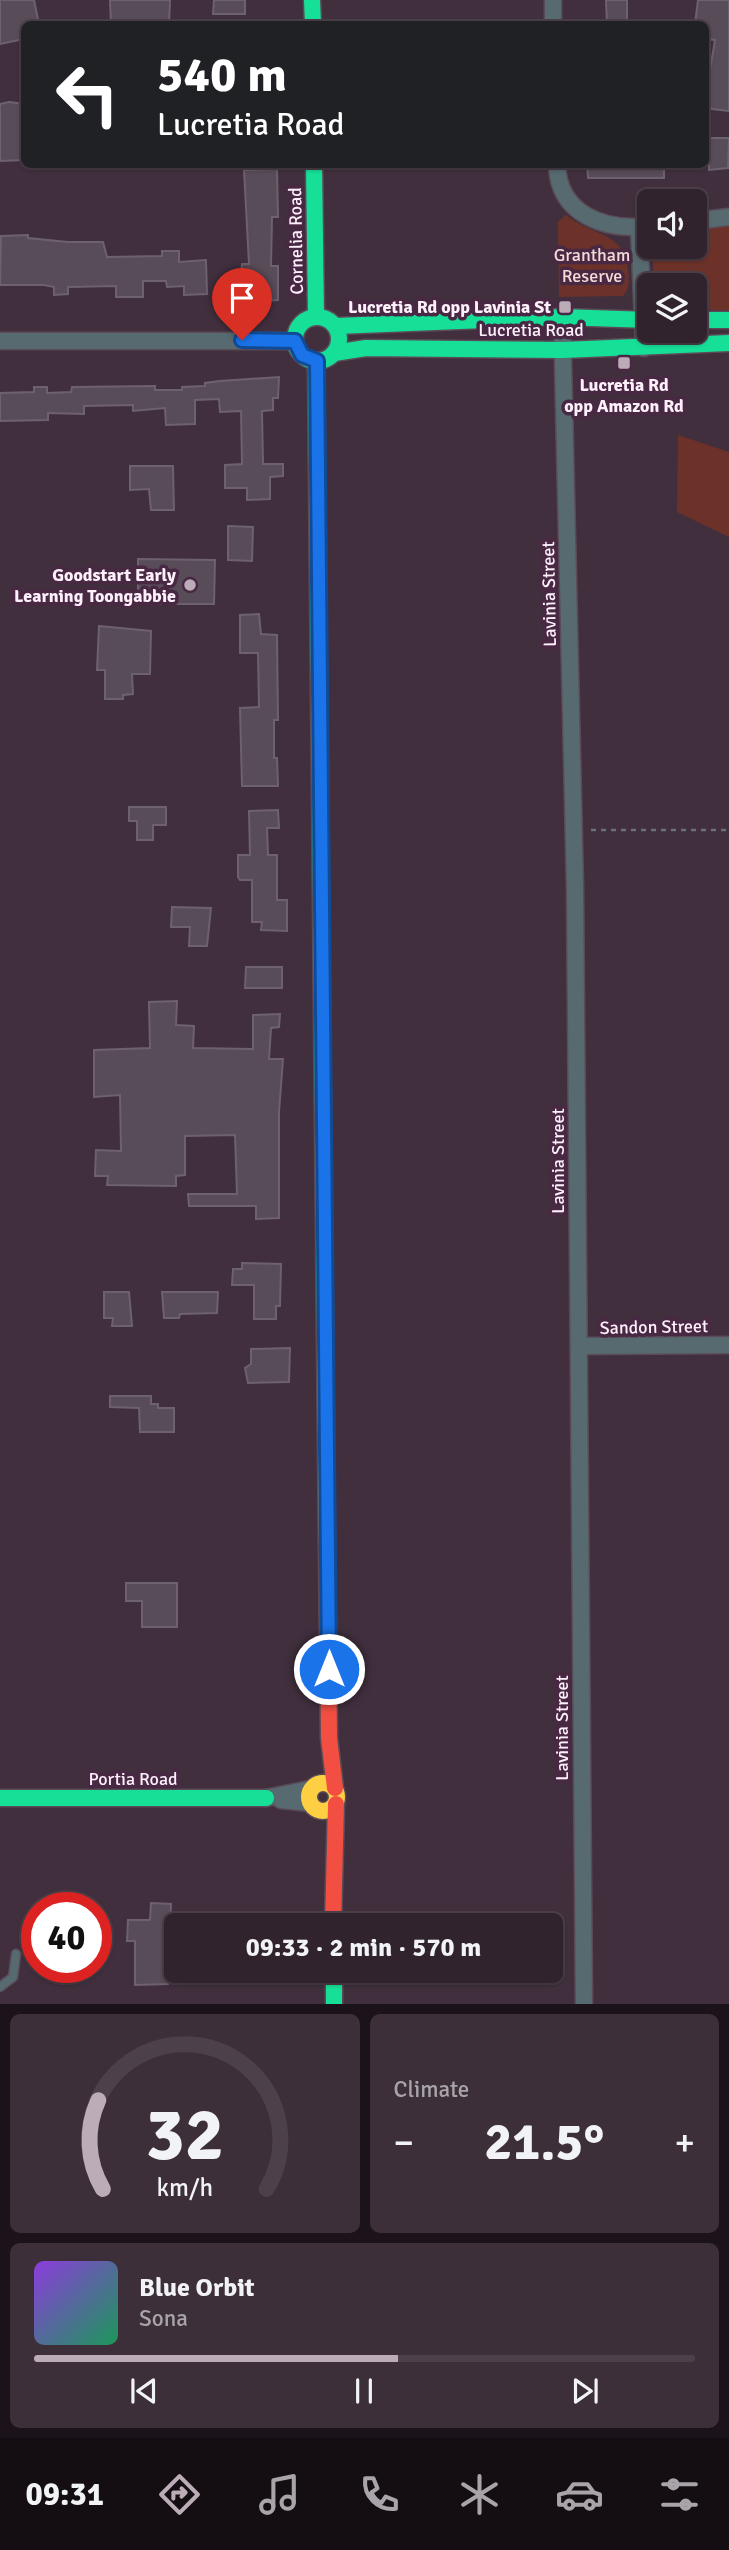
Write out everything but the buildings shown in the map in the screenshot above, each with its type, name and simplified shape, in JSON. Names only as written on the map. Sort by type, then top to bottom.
[{"type":"street","points":[[312,0],[313,21]]},
{"type":"street","points":[[553,0],[553,21]]},
{"type":"street","name":"Cornelia Road","points":[[314,168],[316,317]]},
{"type":"street","points":[[558,168],[562,192],[575,211],[606,223],[637,225]]},
{"type":"street","points":[[707,220],[729,217]]},
{"type":"street","points":[[316,317],[336,326],[339,341],[334,353],[317,361],[302,355],[295,341],[299,326],[316,317]]},
{"type":"street","name":"Lucretia Road","points":[[336,326],[562,317],[637,320]]},
{"type":"street","name":"Lavinia Street","points":[[562,317],[574,830],[584,2004]]},
{"type":"street","points":[[707,320],[729,320]]},
{"type":"street","points":[[0,341],[295,341]]},
{"type":"street","name":"Lucretia Road","points":[[334,353],[366,348],[563,351],[729,342]]},
{"type":"street","points":[[644,343],[644,348]]},
{"type":"street","points":[[317,361],[329,1738],[336,1796],[333,1913]]},
{"type":"street","name":"Sandon Street","points":[[579,1346],[729,1345]]},
{"type":"street","points":[[329,1738],[314,1797],[332,1873]]},
{"type":"street","points":[[314,1797],[322,1782],[336,1796]]},
{"type":"street","points":[[314,1797],[329,1810],[336,1796]]},
{"type":"street","name":"Portia Road","points":[[0,1798],[314,1797]]},
{"type":"street","points":[[334,1983],[334,2004]]},
{"type":"lane","points":[[0,1987],[13,1977],[16,1954]]},
{"type":"path","points":[[574,830],[729,830]]},
{"type":"green space","name":"Grantham Reserve","points":[[566,215],[614,241],[621,248],[629,277],[623,296],[559,297],[558,222]]},
{"type":"green space","points":[[729,226],[729,310],[707,310],[707,273],[653,273],[653,259],[707,259],[707,228]]},
{"type":"green space","points":[[678,435],[729,452],[729,537],[677,512]]},
{"type":"traffic: fast","points":[[312,0],[313,21]]},
{"type":"traffic: fast","points":[[314,168],[316,317]]},
{"type":"traffic: fast","points":[[317,317],[332,324],[339,339],[332,354],[317,361],[302,354],[295,339],[302,324],[317,317]]},
{"type":"traffic: fast","points":[[336,326],[562,317],[637,320]]},
{"type":"traffic: fast","points":[[707,320],[729,320]]},
{"type":"traffic: fast","points":[[334,353],[366,348],[563,350],[729,343]]},
{"type":"traffic: fast","points":[[316,361],[325,1332]]},
{"type":"traffic: fast","points":[[0,1798],[266,1798]]},
{"type":"traffic: fast","points":[[334,1983],[334,2004]]},
{"type":"traffic: slow","points":[[325,1332],[327,1544]]},
{"type":"traffic: slow","points":[[323,1783],[333,1787],[337,1797],[333,1807],[323,1811],[313,1807],[309,1797],[313,1787],[323,1783]]},
{"type":"traffic: jam","points":[[327,1544],[329,1738],[335,1788]]},
{"type":"traffic: jam","points":[[333,1913],[336,1804]]},
{"type":"place","name":"Lucretia Rd opp Lavinia St","points":[[565,307]]},
{"type":"place","name":"Lucretia Rd opp Amazon Rd","points":[[624,363]]},
{"type":"place","name":"Goodstart Early Learning Toongabbie","points":[[190,585]]},
{"type":"route","points":[[242,340],[295,341],[302,355],[317,361],[329,1669]]}]
